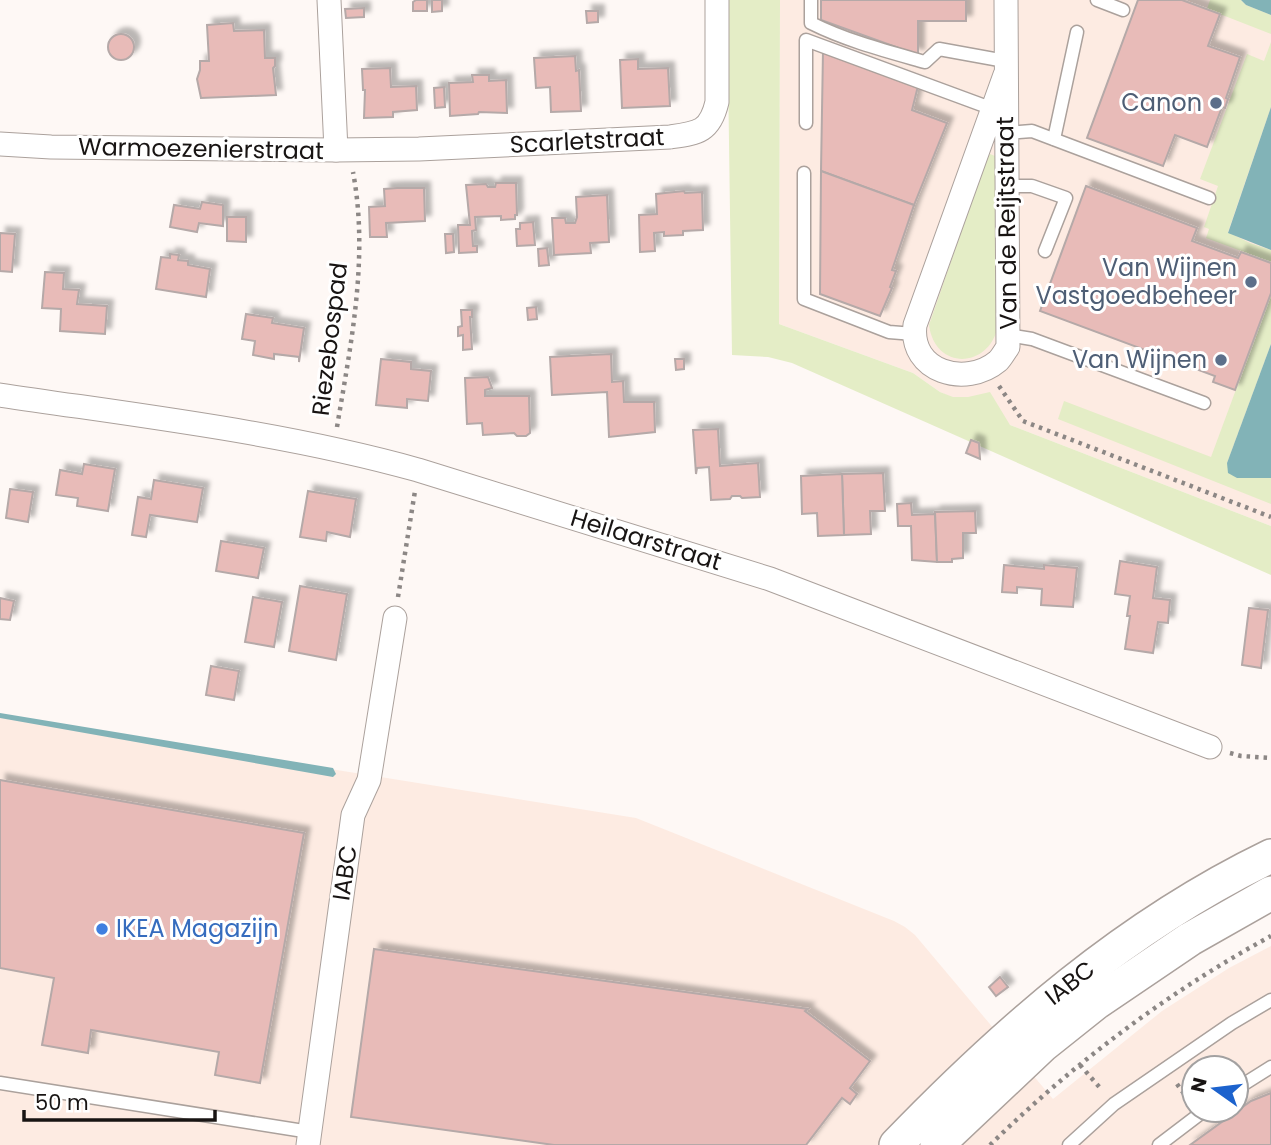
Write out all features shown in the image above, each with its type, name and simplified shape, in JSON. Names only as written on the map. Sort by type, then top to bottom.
[{"type":"street","name":"Warmoezenierstraat","points":[[0,144],[51,147],[343,150],[329,0]]},
{"type":"street","name":"Scarletstraat","points":[[343,150],[657,138],[696,133],[706,127],[714,117],[717,102],[717,0]]},
{"type":"street","name":"Van de Reijtstraat","points":[[986,368],[1000,360],[1008,347],[1006,0]]},
{"type":"street","name":"Van de Reijtstraat","points":[[914,334],[1005,68]]},
{"type":"street","points":[[914,334],[920,354],[947,374],[966,374],[986,368]]},
{"type":"street","name":"Heilaarstraat","points":[[0,395],[257,433],[418,470],[771,579],[1210,747]]},
{"type":"street","name":"IABC","points":[[309,1138],[353,815],[369,780],[395,618]]},
{"type":"street","name":"IABC","points":[[896,1145],[1040,1006],[1086,970],[1188,901],[1271,856]]},
{"type":"street","name":"IABC","points":[[937,1145],[1043,1045],[1097,1002],[1190,939],[1271,893]]},
{"type":"lane","points":[[811,0],[811,23],[881,50],[925,62],[939,49],[1005,68]]},
{"type":"lane","points":[[1097,0],[1123,10]]},
{"type":"lane","points":[[1054,139],[1077,32]]},
{"type":"lane","points":[[806,123],[806,40],[993,109]]},
{"type":"lane","points":[[1006,133],[1032,131],[1209,198]]},
{"type":"lane","points":[[804,173],[804,299],[889,332],[914,334]]},
{"type":"lane","points":[[1006,186],[1032,186],[1066,198],[1045,251]]},
{"type":"lane","points":[[1008,335],[1032,339],[1204,403]]},
{"type":"lane","points":[[1069,1145],[1114,1104],[1271,1000]]},
{"type":"lane","points":[[1250,1080],[1271,1067]]},
{"type":"lane","name":"IABC","points":[[0,1083],[309,1138]]},
{"type":"lane","points":[[1159,1145],[1187,1124]]},
{"type":"path","name":"Riezebospad","points":[[333,449],[359,278],[358,198],[343,150]]},
{"type":"path","points":[[986,368],[1023,421],[1271,517]]},
{"type":"path","points":[[395,618],[418,470]]},
{"type":"path","points":[[1210,747],[1241,756],[1271,758]]},
{"type":"path","points":[[990,1145],[1080,1065],[1180,990],[1271,936]]},
{"type":"path","points":[[1080,1065],[1114,1104]]},
{"type":"path","points":[[1166,1069],[1180,1088]]},
{"type":"shaded area","points":[[780,0],[1271,0],[1271,526],[1010,425],[940,392],[913,373],[779,324]]},
{"type":"shaded area","points":[[0,716],[636,818],[905,927],[915,935],[1053,1099],[1162,1011],[1229,968],[1271,946],[1271,1145],[0,1145]]},
{"type":"green space","points":[[727,0],[780,0],[779,324],[913,373],[940,392],[953,397],[990,392],[1010,425],[1271,526],[1271,575],[792,363],[768,357],[732,355]]},
{"type":"green space","points":[[1210,0],[1241,0],[1246,5],[1271,15],[1271,34],[1207,9]]},
{"type":"green space","points":[[1271,42],[1271,107],[1228,232],[1271,250],[1271,262],[1206,238],[1209,229],[1204,227],[1218,186],[1200,179],[1247,54],[1264,61]]},
{"type":"green space","points":[[990,154],[995,156],[998,326],[993,340],[984,350],[974,357],[962,359],[941,351],[933,340],[929,325]]},
{"type":"green space","points":[[1271,295],[1271,344],[1227,463],[1237,478],[1271,478],[1271,504],[1058,419],[1064,401],[1211,457]]},
{"type":"water","points":[[1241,0],[1271,0],[1271,15],[1246,5]]},
{"type":"water","points":[[1271,107],[1271,250],[1228,233]]},
{"type":"water","points":[[1271,344],[1271,478],[1237,478],[1228,473],[1227,463]]},
{"type":"water","points":[[0,713],[333,768],[336,774],[333,777],[0,718]]},
{"type":"building","points":[[427,0],[427,11],[413,11],[413,2]]},
{"type":"building","points":[[432,0],[442,0],[442,11],[432,12]]},
{"type":"building","points":[[821,0],[966,0],[966,21],[918,21],[918,55],[821,20]]},
{"type":"building","points":[[1138,0],[1182,0],[1220,14],[1208,46],[1240,57],[1225,108],[1222,107],[1207,147],[1175,135],[1163,166],[1087,138]]},
{"type":"building","points":[[364,8],[364,17],[346,18],[345,9]]},
{"type":"building","points":[[586,11],[598,11],[598,22],[587,23]]},
{"type":"building","points":[[233,23],[234,31],[264,30],[265,58],[275,58],[273,68],[276,95],[201,98],[197,79],[200,61],[209,61],[207,25]]},
{"type":"building","points":[[121,34],[130,38],[134,47],[130,56],[121,60],[112,56],[108,47],[112,38]]},
{"type":"building","points":[[823,51],[918,86],[912,110],[947,123],[914,205],[821,171]]},
{"type":"building","points":[[575,56],[576,71],[579,70],[581,111],[551,112],[550,87],[536,88],[534,58]]},
{"type":"building","points":[[638,59],[638,69],[668,68],[670,106],[622,108],[620,60]]},
{"type":"building","points":[[390,68],[391,87],[416,86],[417,110],[393,112],[393,117],[364,118],[365,90],[362,69]]},
{"type":"building","points":[[472,75],[489,75],[489,81],[506,80],[507,113],[479,112],[450,116],[449,83],[473,82]]},
{"type":"building","points":[[444,87],[445,107],[435,108],[434,88]]},
{"type":"building","points":[[821,171],[914,205],[892,270],[896,271],[890,287],[892,288],[880,316],[820,294]]},
{"type":"building","points":[[496,183],[516,183],[515,219],[501,220],[501,216],[475,217],[476,230],[472,231],[473,246],[477,246],[477,252],[459,253],[458,225],[470,225],[466,185],[486,184],[488,187],[495,187]]},
{"type":"building","points":[[1086,186],[1197,228],[1192,241],[1238,258],[1241,252],[1271,263],[1271,293],[1235,390],[1213,382],[1215,376],[1040,311]]},
{"type":"building","points":[[424,188],[425,221],[386,223],[387,237],[370,237],[369,207],[385,206],[384,189]]},
{"type":"building","points":[[702,192],[703,230],[683,231],[683,235],[664,236],[664,232],[654,233],[655,251],[640,252],[639,215],[657,214],[656,194]]},
{"type":"building","points":[[607,195],[609,242],[590,243],[591,253],[554,255],[552,218],[565,218],[566,223],[575,223],[576,197]]},
{"type":"building","points":[[202,202],[223,205],[223,226],[199,223],[197,232],[170,227],[174,205],[200,209]]},
{"type":"building","points":[[227,217],[246,217],[246,242],[227,241]]},
{"type":"building","points":[[533,222],[535,245],[517,246],[516,229],[520,229],[520,223]]},
{"type":"building","points":[[0,233],[15,234],[12,272],[0,271]]},
{"type":"building","points":[[445,234],[453,234],[454,252],[446,253]]},
{"type":"building","points":[[547,248],[549,265],[539,266],[538,249]]},
{"type":"building","points":[[170,254],[179,255],[178,260],[188,261],[188,265],[210,269],[206,297],[156,289],[161,257],[170,258]]},
{"type":"building","points":[[45,272],[64,273],[63,289],[79,290],[77,304],[107,306],[105,334],[60,331],[61,309],[42,308]]},
{"type":"building","points":[[536,307],[537,319],[528,320],[527,308]]},
{"type":"building","points":[[461,310],[472,310],[472,349],[463,350],[463,335],[458,336],[458,327],[462,326]]},
{"type":"building","points":[[246,314],[273,318],[272,323],[304,328],[299,362],[299,357],[274,354],[274,359],[253,355],[255,341],[242,339]]},
{"type":"building","points":[[611,354],[612,382],[623,381],[624,402],[654,402],[655,432],[609,437],[607,392],[552,395],[550,357]]},
{"type":"building","points":[[381,359],[411,362],[411,369],[431,371],[428,401],[407,399],[407,408],[376,405]]},
{"type":"building","points":[[675,359],[684,359],[684,369],[676,370]]},
{"type":"building","points":[[488,377],[492,388],[485,390],[485,396],[529,396],[530,433],[526,436],[517,436],[514,433],[483,435],[482,423],[467,424],[465,378]]},
{"type":"building","points":[[718,429],[720,466],[758,463],[760,497],[732,496],[730,499],[711,500],[709,467],[697,468],[696,474],[693,430]]},
{"type":"building","points":[[971,440],[979,443],[980,459],[966,453]]},
{"type":"building","points":[[84,464],[115,469],[108,511],[77,506],[78,498],[56,495],[60,470],[82,474]]},
{"type":"building","points":[[883,473],[885,511],[870,511],[871,534],[844,535],[842,474]]},
{"type":"building","points":[[842,474],[844,535],[818,536],[817,513],[802,514],[801,476]]},
{"type":"building","points":[[154,480],[203,488],[197,522],[150,515],[146,537],[132,535],[138,497],[151,499]]},
{"type":"building","points":[[10,489],[33,492],[28,522],[6,518]]},
{"type":"building","points":[[308,491],[356,499],[350,537],[327,532],[326,541],[300,537]]},
{"type":"building","points":[[911,503],[912,515],[935,512],[937,562],[912,560],[911,526],[898,526],[897,504]]},
{"type":"building","points":[[975,511],[976,533],[963,533],[963,558],[952,559],[952,562],[937,562],[935,512]]},
{"type":"building","points":[[221,541],[264,548],[258,578],[216,571]]},
{"type":"building","points":[[1120,561],[1157,567],[1153,598],[1170,600],[1168,623],[1158,622],[1153,653],[1125,649],[1130,596],[1115,594]]},
{"type":"building","points":[[1004,565],[1044,569],[1044,565],[1077,568],[1073,607],[1041,605],[1042,589],[1017,587],[1017,593],[1002,592]]},
{"type":"building","points":[[300,586],[347,594],[336,660],[289,651]]},
{"type":"building","points":[[253,597],[282,602],[274,647],[245,642]]},
{"type":"building","points":[[0,598],[14,601],[10,620],[0,619]]},
{"type":"building","points":[[1249,608],[1268,610],[1261,668],[1242,665]]},
{"type":"building","points":[[211,666],[239,671],[234,700],[206,695]]},
{"type":"building","points":[[0,780],[304,833],[260,1083],[215,1075],[219,1052],[91,1030],[88,1053],[42,1045],[54,978],[0,968]]},
{"type":"building","points":[[374,949],[808,1009],[805,1011],[870,1061],[850,1088],[857,1094],[850,1104],[842,1098],[806,1145],[554,1145],[351,1117]]},
{"type":"building","points":[[1000,977],[1008,987],[996,996],[989,987]]},
{"type":"building","points":[[1271,1093],[1271,1145],[1190,1145],[1219,1124],[1250,1124],[1251,1101]]},
{"type":"place","name":"Canon","points":[[1216,103]]},
{"type":"place","name":"Van Wijnen Vastgoedbeheer","points":[[1251,282]]},
{"type":"place","name":"Van Wijnen","points":[[1221,360]]},
{"type":"place","name":"IKEA Magazijn","points":[[102,929]]}]
